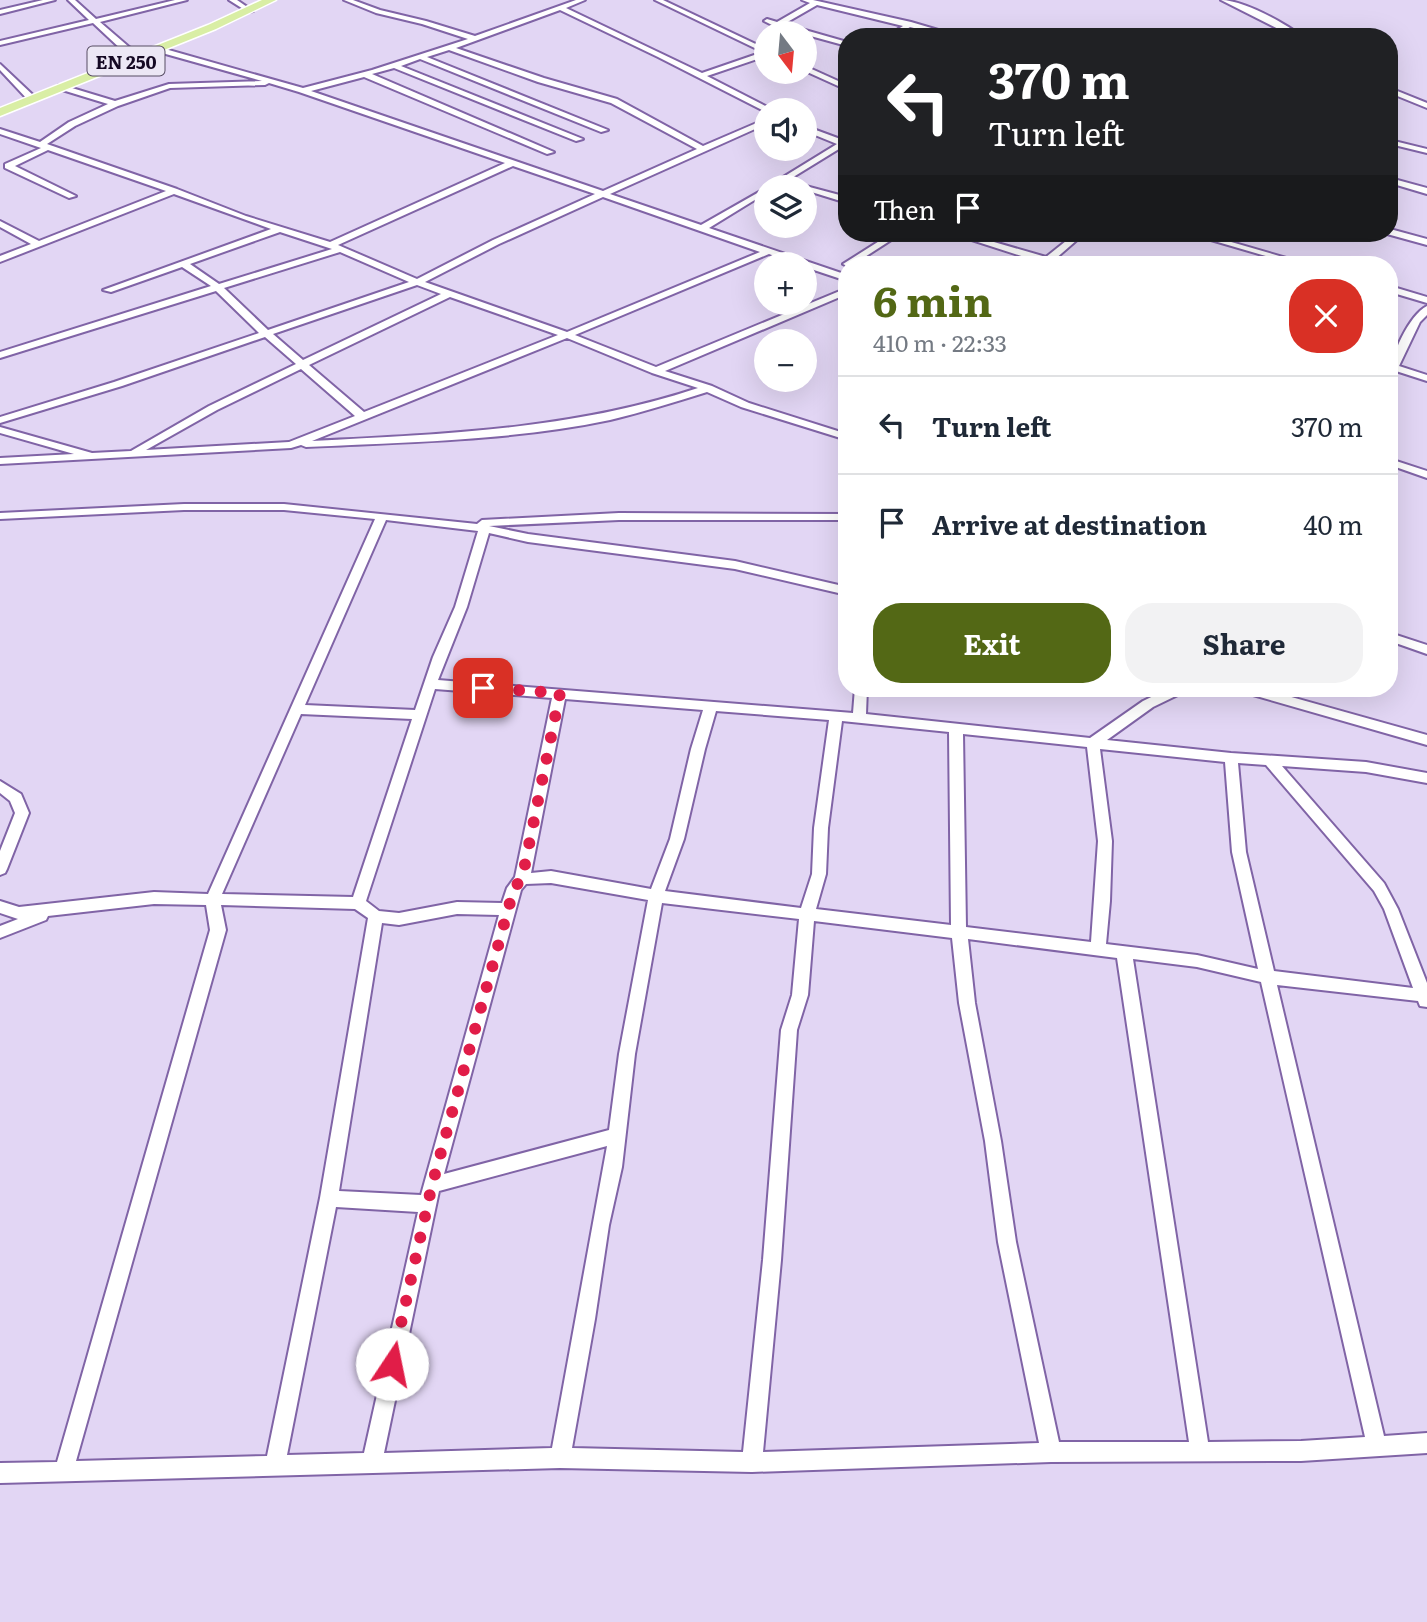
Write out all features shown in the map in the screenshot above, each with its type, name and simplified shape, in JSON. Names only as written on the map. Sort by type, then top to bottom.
[{"type":"main road","name":"EN 250","points":[[251,11],[271,0]]},
{"type":"main road","name":"EN 250","points":[[0,112],[283,0]]},
{"type":"street","points":[[0,12],[52,0]]},
{"type":"street","points":[[71,0],[125,49],[140,56]]},
{"type":"street","points":[[0,43],[184,0]]},
{"type":"street","points":[[232,0],[251,11]]},
{"type":"street","points":[[347,0],[378,12],[424,22],[476,38]]},
{"type":"street","points":[[302,90],[424,58],[582,0]]},
{"type":"street","points":[[658,0],[754,46]]},
{"type":"street","points":[[805,0],[926,28]]},
{"type":"street","points":[[1224,0],[1284,28]]},
{"type":"street","points":[[783,21],[816,3]]},
{"type":"street","points":[[560,8],[754,102]]},
{"type":"street","points":[[904,28],[911,24]]},
{"type":"street","points":[[817,36],[838,42]]},
{"type":"street","points":[[450,48],[530,77],[614,101],[703,149]]},
{"type":"street","points":[[158,49],[302,90],[767,252]]},
{"type":"street","points":[[702,75],[754,56]]},
{"type":"street","points":[[424,58],[604,130]]},
{"type":"street","points":[[396,66],[579,139]]},
{"type":"street","points":[[1,68],[32,99]]},
{"type":"street","points":[[817,74],[838,84]]},
{"type":"street","points":[[367,75],[550,152]]},
{"type":"street","points":[[72,196],[8,166],[46,145],[72,124],[115,104],[169,86],[275,82]]},
{"type":"street","points":[[62,87],[115,104]]},
{"type":"street","points":[[1398,93],[1427,106]]},
{"type":"street","points":[[0,420],[118,384],[417,282],[496,242],[754,126]]},
{"type":"street","points":[[0,131],[46,145],[278,230],[336,247],[417,282],[567,335],[656,372],[708,388],[757,410],[838,432]]},
{"type":"street","points":[[817,132],[838,140]]},
{"type":"street","points":[[1398,144],[1427,151]]},
{"type":"street","points":[[793,175],[838,146]]},
{"type":"street","points":[[0,355],[336,247],[512,163]]},
{"type":"street","points":[[1398,183],[1427,191]]},
{"type":"street","points":[[0,259],[174,191]]},
{"type":"street","points":[[817,191],[838,198]]},
{"type":"street","points":[[702,228],[754,197]]},
{"type":"street","points":[[0,224],[38,244]]},
{"type":"street","points":[[108,290],[278,230]]},
{"type":"street","points":[[1398,234],[1427,242]]},
{"type":"street","points":[[862,256],[884,242]]},
{"type":"street","points":[[981,242],[1024,256]]},
{"type":"street","points":[[1053,256],[1070,242]]},
{"type":"street","points":[[1223,242],[1273,256]]},
{"type":"street","points":[[291,445],[754,257]]},
{"type":"street","points":[[183,263],[218,287],[247,317],[363,417]]},
{"type":"street","points":[[817,268],[838,275]]},
{"type":"street","points":[[834,274],[838,271]]},
{"type":"street","points":[[1398,291],[1427,300]]},
{"type":"street","points":[[133,453],[213,408],[450,293]]},
{"type":"street","points":[[656,372],[838,295]]},
{"type":"street","points":[[1398,356],[1416,321],[1427,309]]},
{"type":"street","points":[[1398,371],[1427,378]]},
{"type":"street","points":[[0,461],[394,441],[520,431],[638,410],[675,401],[708,388]]},
{"type":"street","points":[[0,430],[95,456]]},
{"type":"street","points":[[1398,465],[1427,475]]},
{"type":"street","points":[[0,516],[184,507],[276,506],[467,525],[528,538],[735,565],[838,589]]},
{"type":"street","points":[[467,525],[584,517],[838,517]]},
{"type":"street","points":[[64,1471],[218,930],[212,900],[381,518]]},
{"type":"street","points":[[358,902],[485,528]]},
{"type":"street","points":[[1398,640],[1427,650]]},
{"type":"street","points":[[431,684],[859,718],[1231,758],[1366,767],[1427,778]]},
{"type":"street","points":[[372,1464],[427,1204],[514,888],[522,879],[560,693]]},
{"type":"street","points":[[859,718],[860,697]]},
{"type":"street","points":[[1093,743],[1148,704],[1162,697]]},
{"type":"street","points":[[1276,697],[1427,740]]},
{"type":"street","points":[[560,1458],[618,1135],[627,1055],[656,896],[677,839],[698,749],[711,707]]},
{"type":"street","points":[[295,709],[421,715]]},
{"type":"street","points":[[752,1462],[772,1260],[789,1030],[803,974],[807,914],[819,874],[821,828],[836,718]]},
{"type":"street","points":[[956,729],[959,931],[967,1003],[993,1141],[1007,1242],[1051,1452]]},
{"type":"street","points":[[1093,743],[1105,841],[1098,949]]},
{"type":"street","points":[[1231,758],[1239,852],[1377,1447]]},
{"type":"street","points":[[522,879],[551,877],[656,896],[1197,961],[1267,977],[1426,999],[1391,909],[1379,887],[1268,760]]},
{"type":"street","points":[[0,786],[16,798],[22,813],[0,869]]},
{"type":"street","points":[[0,907],[19,913],[154,898],[358,902],[376,916],[400,919],[457,908],[509,909]]},
{"type":"street","points":[[0,932],[65,907]]},
{"type":"street","points":[[275,1466],[330,1198],[376,916]]},
{"type":"street","points":[[1124,952],[1200,1452]]},
{"type":"street","points":[[432,1185],[618,1135]]},
{"type":"street","points":[[330,1198],[427,1204]]},
{"type":"street","points":[[0,1473],[560,1458],[752,1462],[1051,1452],[1200,1452],[1427,1443]]},
{"type":"route","points":[[392,1364],[432,1185],[514,888],[522,879],[560,693],[483,688]]}]
